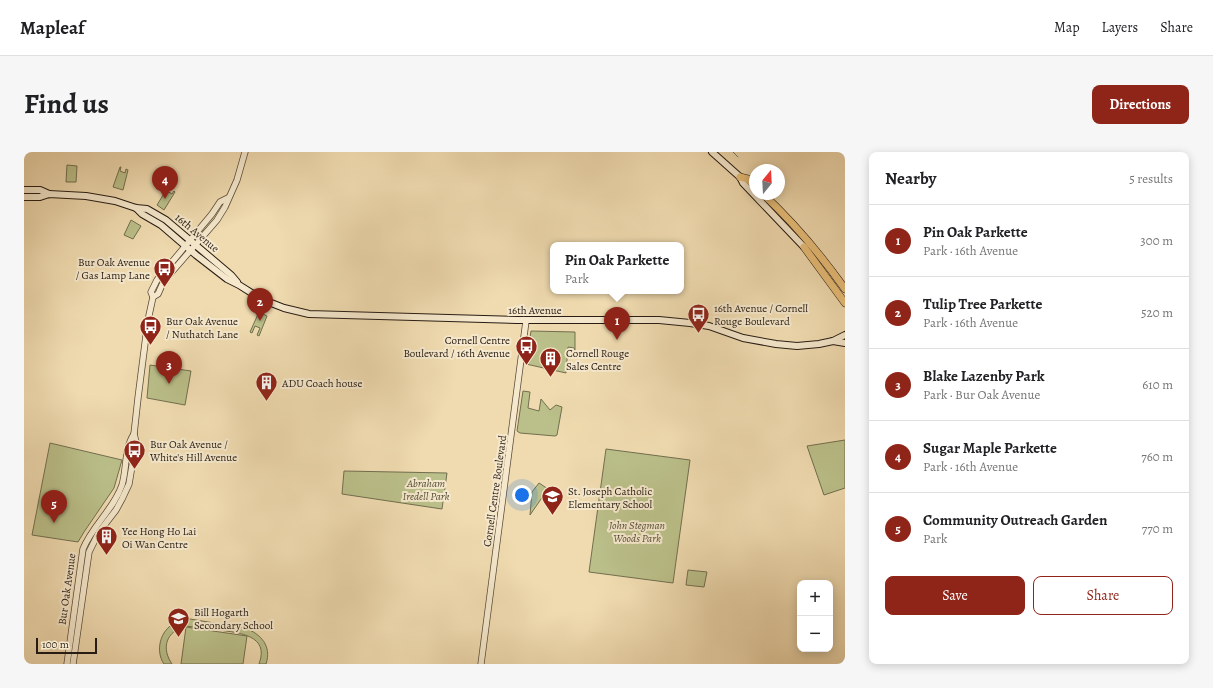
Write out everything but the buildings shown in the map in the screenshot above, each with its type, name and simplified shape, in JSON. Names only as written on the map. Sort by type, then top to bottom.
[{"type":"main road","points":[[712,152],[740,177],[743,184],[804,247],[845,303]]},
{"type":"main road","points":[[740,177],[749,180]]},
{"type":"main road","name":"16th Avenue","points":[[24,190],[40,190],[49,194],[97,197],[115,200],[136,208],[147,209],[166,220],[231,275],[240,285]]},
{"type":"main road","name":"16th Avenue","points":[[24,197],[40,197],[49,194]]},
{"type":"main road","points":[[769,200],[804,236],[845,289]]},
{"type":"main road","name":"16th Avenue","points":[[136,208],[142,214],[161,225],[227,279],[240,285],[261,299],[284,308],[309,314],[526,320],[658,320],[709,326],[743,338],[797,346],[833,341],[845,335]]},
{"type":"main road","name":"16th Avenue","points":[[833,341],[845,343]]},
{"type":"street","name":"Bur Oak Avenue","points":[[153,297],[158,294],[162,285],[170,274],[217,220],[225,207],[237,180],[245,152]]},
{"type":"street","name":"Bur Oak Avenue","points":[[73,664],[89,552],[99,532],[116,510],[129,484],[136,442],[134,434],[148,320],[153,297],[151,292],[157,280],[220,202],[228,198]]},
{"type":"street","name":"Cornell Centre Boulevard","points":[[482,664],[526,320]]},
{"type":"street","name":"Bur Oak Avenue","points":[[67,664],[82,552],[89,536],[118,496],[122,484],[130,441],[134,434]]},
{"type":"green space","points":[[67,165],[77,166],[76,182],[66,182]]},
{"type":"green space","points":[[120,167],[120,171],[125,173],[126,169],[128,170],[123,190],[113,187]]},
{"type":"green space","points":[[168,187],[169,188],[167,191],[172,194],[174,191],[175,192],[164,210],[157,205]]},
{"type":"green space","points":[[131,220],[141,226],[133,239],[124,235]]},
{"type":"green space","points":[[259,312],[267,316],[259,336],[257,335],[260,328],[255,326],[252,333],[250,332]]},
{"type":"green space","points":[[531,331],[575,332],[575,351],[574,348],[568,347],[566,373],[526,364]]},
{"type":"green space","points":[[150,365],[191,371],[185,405],[147,398]]},
{"type":"green space","points":[[523,391],[530,392],[528,408],[539,411],[541,399],[550,410],[556,405],[562,407],[557,435],[520,433],[517,431]]},
{"type":"green space","points":[[845,440],[845,488],[824,495],[807,446]]},
{"type":"green space","points":[[50,443],[122,460],[114,488],[78,542],[32,535]]},
{"type":"green space","name":"John Stegman Woods Park","points":[[606,449],[690,460],[673,583],[589,572]]},
{"type":"green space","name":"Abraham Iredell Park","points":[[344,471],[447,473],[442,509],[342,494]]},
{"type":"green space","points":[[539,483],[548,489],[530,515],[532,492]]},
{"type":"green space","points":[[688,570],[707,572],[704,587],[686,585]]},
{"type":"green space","points":[[190,619],[245,628],[251,631],[260,637],[266,646],[268,652],[266,664],[259,664],[261,654],[260,647],[251,637],[235,632],[185,626],[173,632],[167,641],[167,652],[172,664],[164,664],[161,659],[160,641],[170,626]]},
{"type":"green space","points":[[186,627],[247,636],[243,664],[181,664]]},
{"type":"waterway","points":[[733,152],[738,157]]},
{"type":"place","name":"Sugar Maple Parkette","points":[[165,199]]},
{"type":"place","name":"Bur Oak Avenue / Gas Lamp Lane","points":[[165,288]]},
{"type":"place","name":"Tulip Tree Parkette","points":[[260,321]]},
{"type":"place","name":"16th Avenue / Cornell Rouge Boulevard","points":[[699,334]]},
{"type":"place","name":"Pin Oak Parkette","points":[[617,340]]},
{"type":"place","name":"Bur Oak Avenue / Nuthatch Lane","points":[[150,346]]},
{"type":"place","name":"Cornell Centre Boulevard / 16th Avenue","points":[[526,366]]},
{"type":"place","name":"Cornell Rouge Sales Centre","points":[[551,378]]},
{"type":"place","name":"Blake Lazenby Park","points":[[169,384]]},
{"type":"place","name":"ADU Coach house","points":[[267,402]]},
{"type":"place","name":"Bur Oak Avenue / White's Hill Avenue","points":[[135,470]]},
{"type":"place","name":"St. Joseph Catholic Elementary School","points":[[552,516]]},
{"type":"place","name":"Community Outreach Garden","points":[[54,523]]},
{"type":"place","name":"Yee Hong Ho Lai Oi Wan Centre","points":[[106,556]]},
{"type":"place","name":"Bill Hogarth Secondary School","points":[[179,638]]}]
